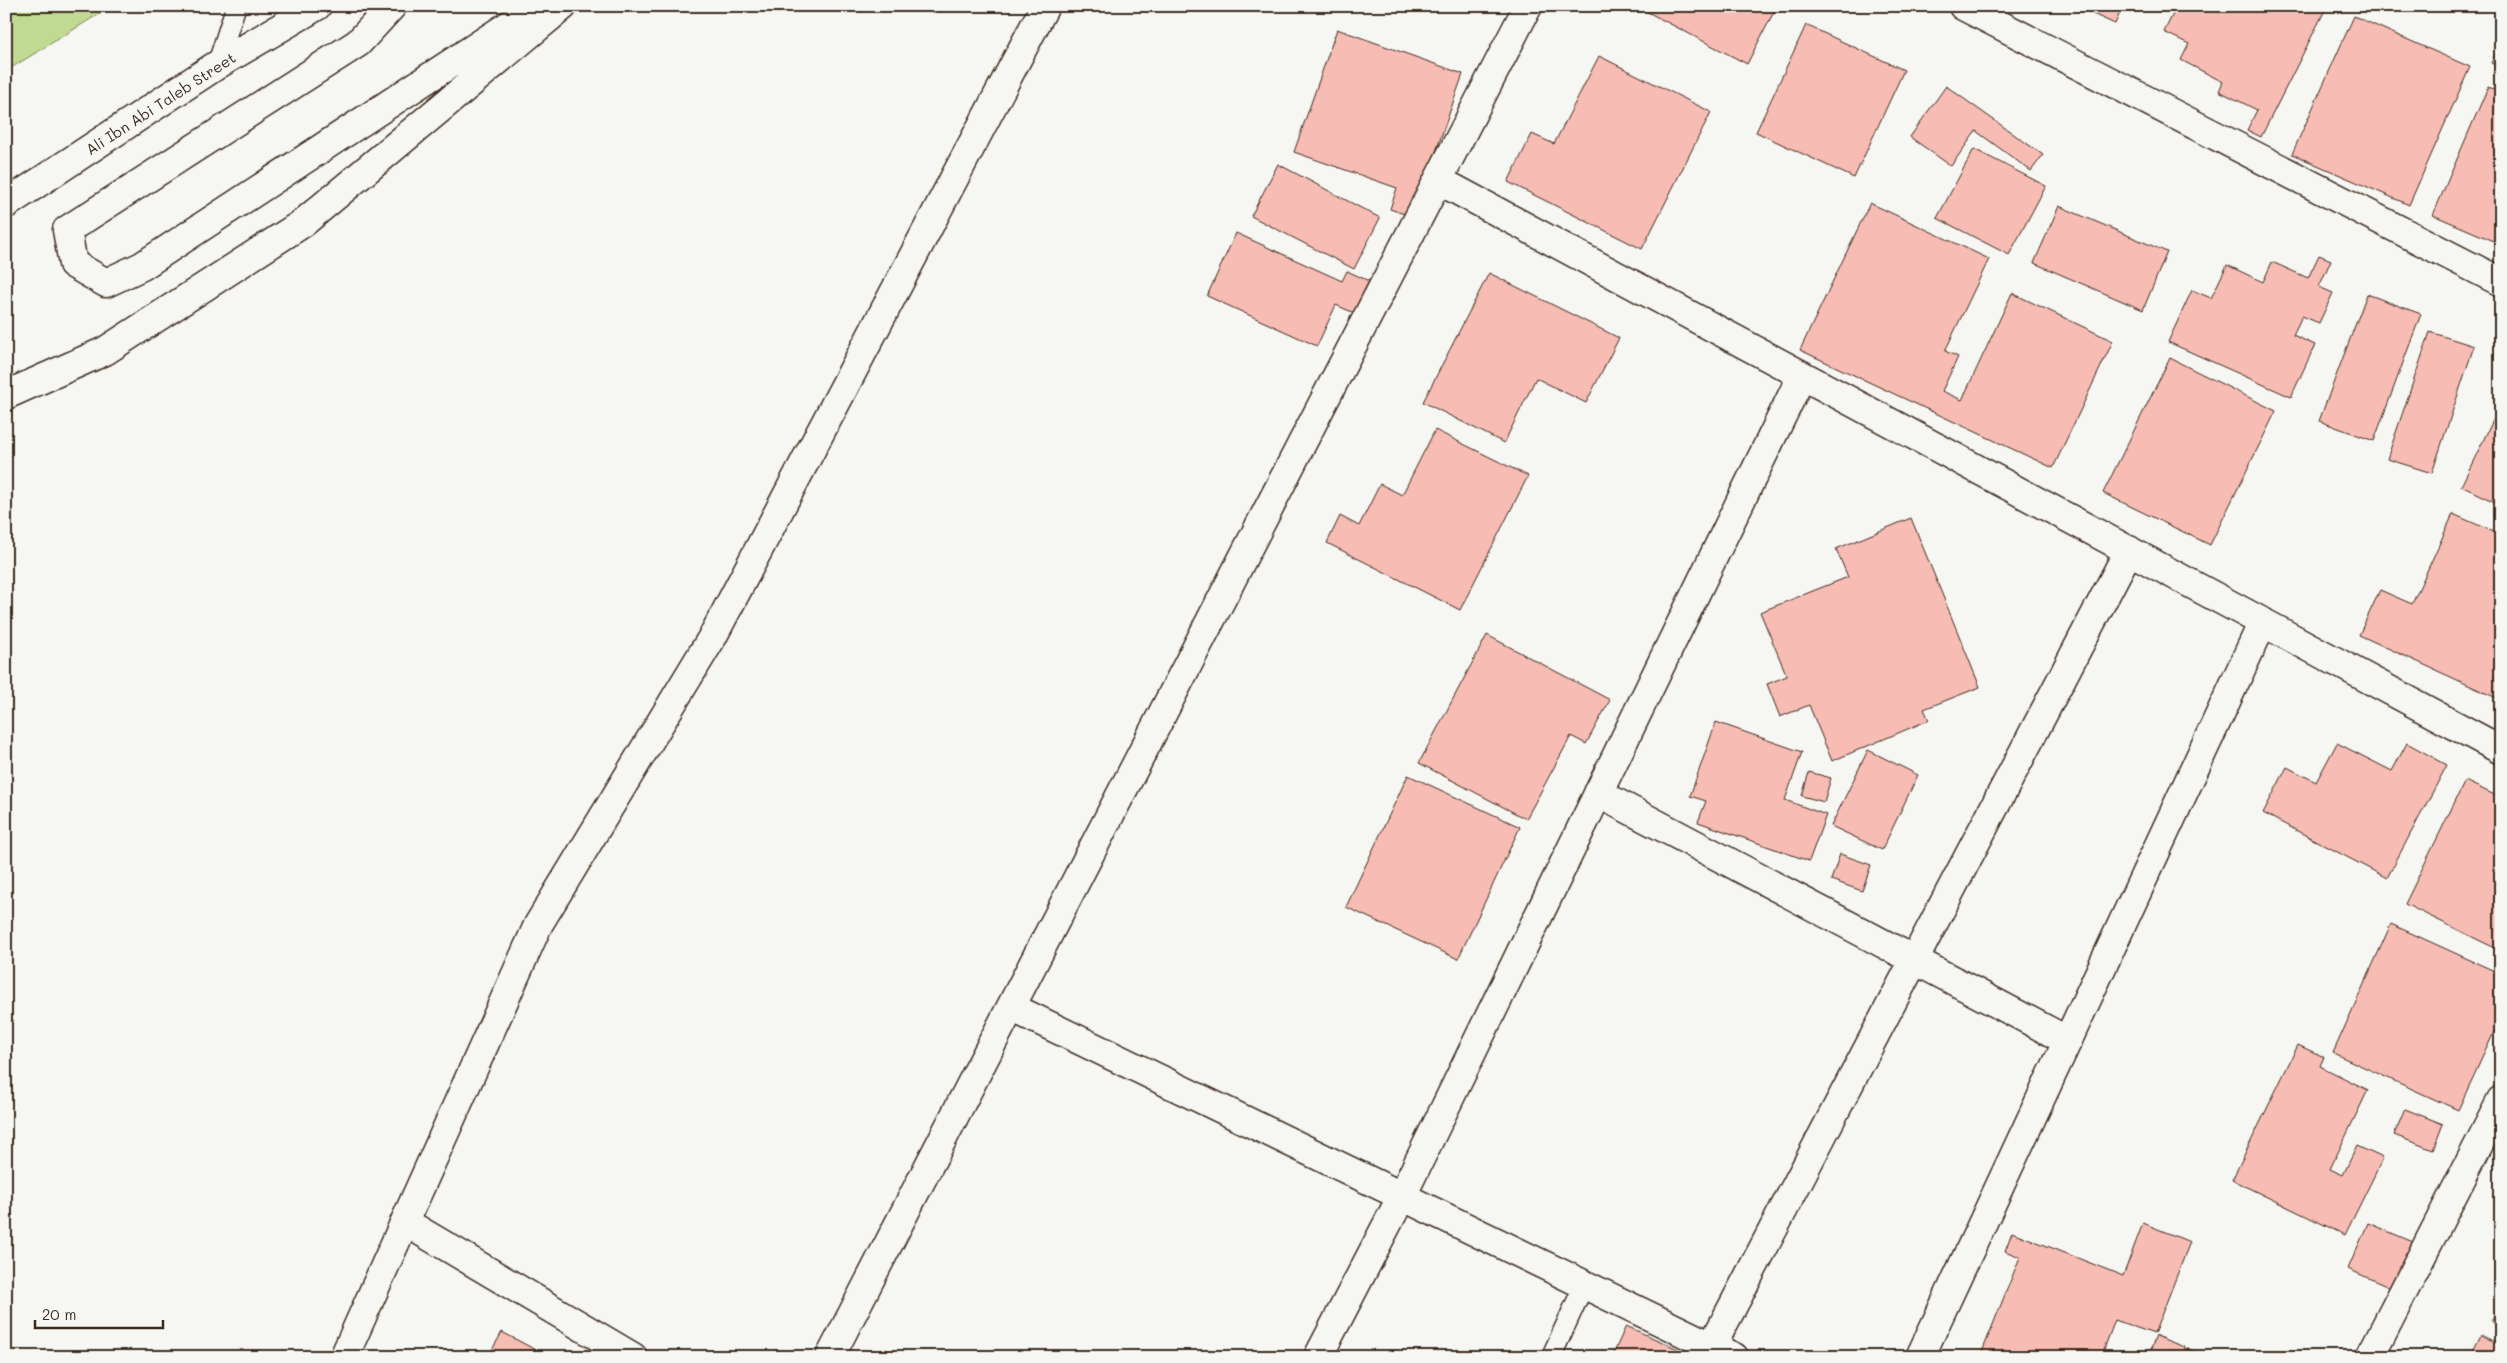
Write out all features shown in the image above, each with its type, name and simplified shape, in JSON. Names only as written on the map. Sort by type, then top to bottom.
[{"type":"street","name":"Ali Ibn Abi Taleb Street","points":[[6,204],[218,65],[317,6]]},
{"type":"street","points":[[392,6],[358,43],[67,230],[73,264],[106,283],[142,266],[538,6]]},
{"type":"street","points":[[6,395],[105,351],[303,223],[563,6]]},
{"type":"street","points":[[344,1357],[538,925],[713,636],[1045,6]]},
{"type":"street","points":[[830,1357],[1528,6]]},
{"type":"street","points":[[1963,6],[2501,282]]},
{"type":"street","points":[[6,195],[58,171]]},
{"type":"street","points":[[1438,180],[2501,750]]},
{"type":"street","points":[[1318,1357],[1402,1196],[1802,375]]},
{"type":"street","points":[[1011,1007],[1723,1352],[1914,960],[2129,550]]},
{"type":"street","points":[[1920,1357],[2263,622]]},
{"type":"street","points":[[1598,793],[2068,1040]]},
{"type":"street","points":[[2370,1357],[2501,1101]]},
{"type":"street","points":[[405,1222],[633,1357]]},
{"type":"lane","points":[[218,65],[236,6]]},
{"type":"lane","points":[[1551,1357],[1584,1285]]},
{"type":"green space","points":[[6,6],[112,6],[6,71]]},
{"type":"building","points":[[1636,6],[1777,6],[1747,64]]},
{"type":"building","points":[[2075,6],[2123,6],[2115,24]]},
{"type":"building","points":[[2177,6],[2327,6],[2261,137],[2247,130],[2257,110],[2219,91],[2223,82],[2181,60],[2189,44],[2164,32]]},
{"type":"building","points":[[2354,16],[2470,67],[2409,205],[2292,154]]},
{"type":"building","points":[[1806,25],[1904,70],[1854,178],[1756,132]]},
{"type":"building","points":[[1337,29],[1463,74],[1413,217],[1390,209],[1397,188],[1294,152]]},
{"type":"building","points":[[2501,44],[2501,68],[2491,63]]},
{"type":"building","points":[[1599,56],[1711,112],[1642,249],[1508,182],[1532,134],[1554,144]]},
{"type":"building","points":[[1946,86],[2043,155],[2031,171],[1976,131],[1951,166],[1910,137]]},
{"type":"building","points":[[2488,87],[2501,93],[2501,244],[2433,215]]},
{"type":"building","points":[[1974,149],[2046,186],[2009,255],[1937,218]]},
{"type":"building","points":[[1278,164],[1380,218],[1354,269],[1251,216]]},
{"type":"building","points":[[1870,203],[1989,259],[1945,351],[1958,357],[1942,391],[1962,400],[2012,293],[2113,341],[2053,468],[1800,350]]},
{"type":"building","points":[[2059,206],[2167,252],[2143,310],[2034,263]]},
{"type":"building","points":[[1236,233],[1342,281],[1347,271],[1369,281],[1354,313],[1336,305],[1317,346],[1207,296]]},
{"type":"building","points":[[2319,255],[2331,260],[2319,287],[2333,293],[2319,323],[2302,316],[2293,335],[2315,345],[2291,397],[2168,342],[2192,290],[2211,298],[2227,265],[2263,282],[2272,262],[2308,278]]},
{"type":"building","points":[[1489,273],[1619,338],[1586,403],[1536,378],[1504,443],[1423,402]]},
{"type":"building","points":[[2367,294],[2421,314],[2374,441],[2319,421]]},
{"type":"building","points":[[2430,332],[2474,346],[2432,473],[2387,459]]},
{"type":"building","points":[[2170,358],[2276,411],[2210,545],[2103,493]]},
{"type":"building","points":[[2501,404],[2501,505],[2461,486]]},
{"type":"building","points":[[1435,430],[1528,476],[1460,610],[1327,543],[1340,516],[1359,526],[1380,484],[1402,495]]},
{"type":"building","points":[[2453,514],[2501,535],[2501,700],[2359,635],[2380,590],[2412,604]]},
{"type":"building","points":[[1911,518],[1980,687],[1924,709],[1929,720],[1832,761],[1809,705],[1780,717],[1767,684],[1787,676],[1760,612],[1848,577],[1836,549]]},
{"type":"building","points":[[1487,635],[1610,700],[1586,744],[1571,736],[1526,819],[1419,763]]},
{"type":"building","points":[[1716,722],[1802,752],[1785,800],[1826,815],[1809,861],[1698,822],[1706,801],[1690,796]]},
{"type":"building","points":[[2337,743],[2392,771],[2407,743],[2447,765],[2387,878],[2263,813],[2287,767],[2316,782]]},
{"type":"building","points":[[1868,750],[1918,775],[1882,850],[1831,826]]},
{"type":"building","points":[[1809,772],[1831,778],[1824,802],[1802,796]]},
{"type":"building","points":[[1408,775],[1520,827],[1458,959],[1346,907]]},
{"type":"building","points":[[2465,781],[2501,798],[2501,951],[2405,904]]},
{"type":"building","points":[[1840,854],[1871,865],[1862,891],[1831,880]]},
{"type":"building","points":[[2391,924],[2501,974],[2501,1017],[2458,1110],[2333,1053]]},
{"type":"building","points":[[2298,1045],[2324,1057],[2320,1066],[2368,1090],[2330,1169],[2343,1175],[2357,1146],[2383,1158],[2345,1235],[2232,1180]]},
{"type":"building","points":[[2405,1109],[2443,1124],[2433,1150],[2394,1135]]},
{"type":"building","points":[[2143,1223],[2190,1242],[2154,1334],[2115,1320],[2101,1357],[1980,1357],[2020,1257],[2005,1251],[2012,1232],[2123,1276]]},
{"type":"building","points":[[2368,1223],[2413,1242],[2393,1289],[2348,1269]]},
{"type":"building","points":[[2501,1300],[2501,1327],[2491,1322]]},
{"type":"building","points":[[1626,1326],[1685,1352],[1683,1357],[1612,1357]]},
{"type":"building","points":[[502,1332],[549,1357],[488,1357]]},
{"type":"building","points":[[2481,1335],[2501,1345],[2501,1357],[2470,1357]]},
{"type":"building","points":[[2156,1336],[2204,1355],[2203,1357],[2148,1357]]}]
